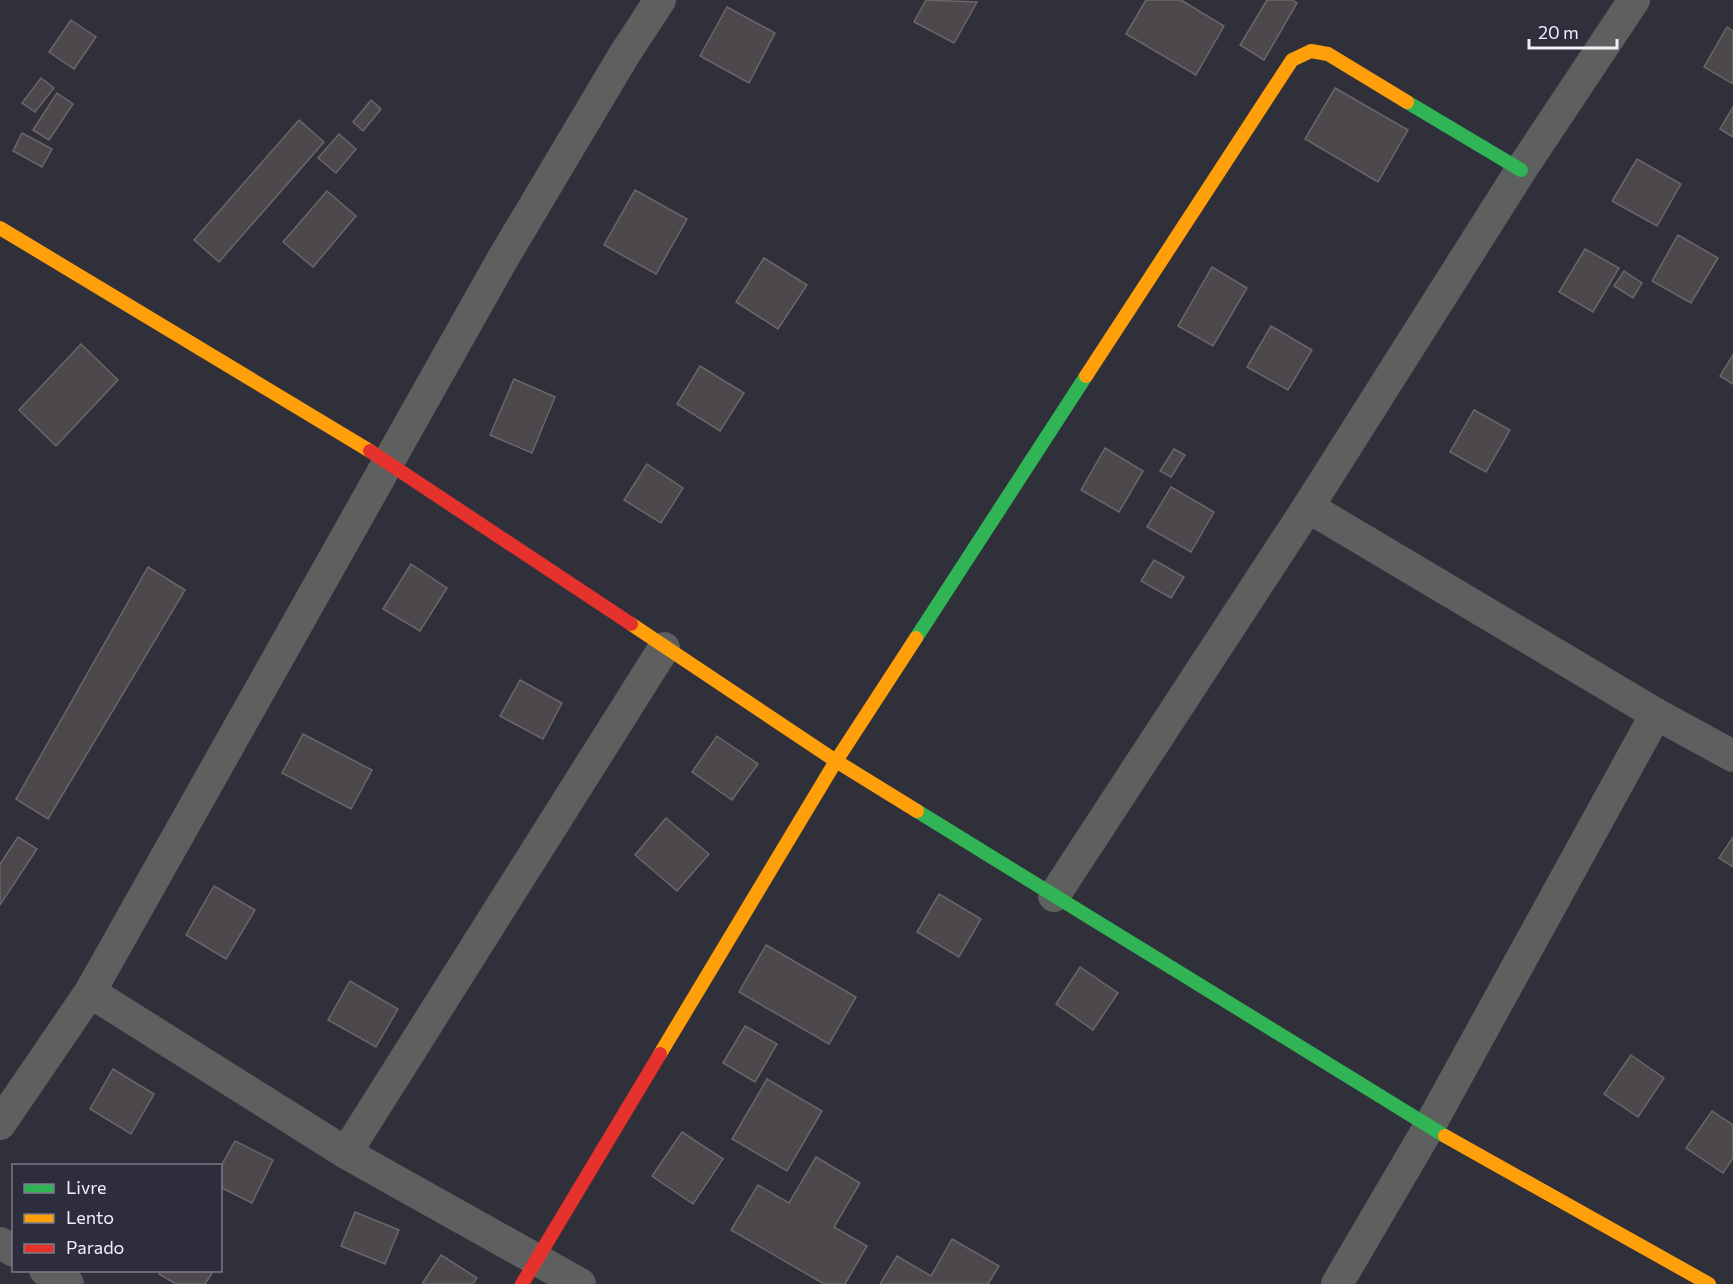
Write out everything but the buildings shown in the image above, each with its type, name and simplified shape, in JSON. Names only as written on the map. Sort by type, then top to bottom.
[{"type":"street","points":[[0,1125],[90,992],[514,239],[624,55],[660,0]]},
{"type":"street","points":[[1054,896],[1308,507],[1521,170],[1634,0]]},
{"type":"street","points":[[530,1272],[836,761],[1292,60],[1311,51],[1328,54],[1521,170]]},
{"type":"street","points":[[0,228],[387,461],[836,761],[1054,896],[1429,1127],[1709,1284]]},
{"type":"street","points":[[1308,507],[1656,714],[1733,756]]},
{"type":"street","points":[[346,1153],[664,648]]},
{"type":"street","points":[[1337,1284],[1429,1127],[1656,714]]},
{"type":"street","points":[[90,992],[530,1272],[580,1284]]},
{"type":"street","points":[[48,1272],[68,1284]]},
{"type":"traffic: fast","points":[[1407,102],[1521,170]]},
{"type":"traffic: fast","points":[[916,638],[1086,376]]},
{"type":"traffic: fast","points":[[917,811],[1445,1136]]},
{"type":"traffic: slow","points":[[1086,376],[1292,60],[1311,51],[1328,54],[1407,102]]},
{"type":"traffic: slow","points":[[0,228],[370,451]]},
{"type":"traffic: slow","points":[[631,624],[836,761],[917,811]]},
{"type":"traffic: slow","points":[[660,1054],[836,761],[916,638]]},
{"type":"traffic: slow","points":[[1445,1136],[1709,1284]]},
{"type":"traffic: jam","points":[[370,451],[631,624]]},
{"type":"traffic: jam","points":[[522,1284],[660,1054]]}]
